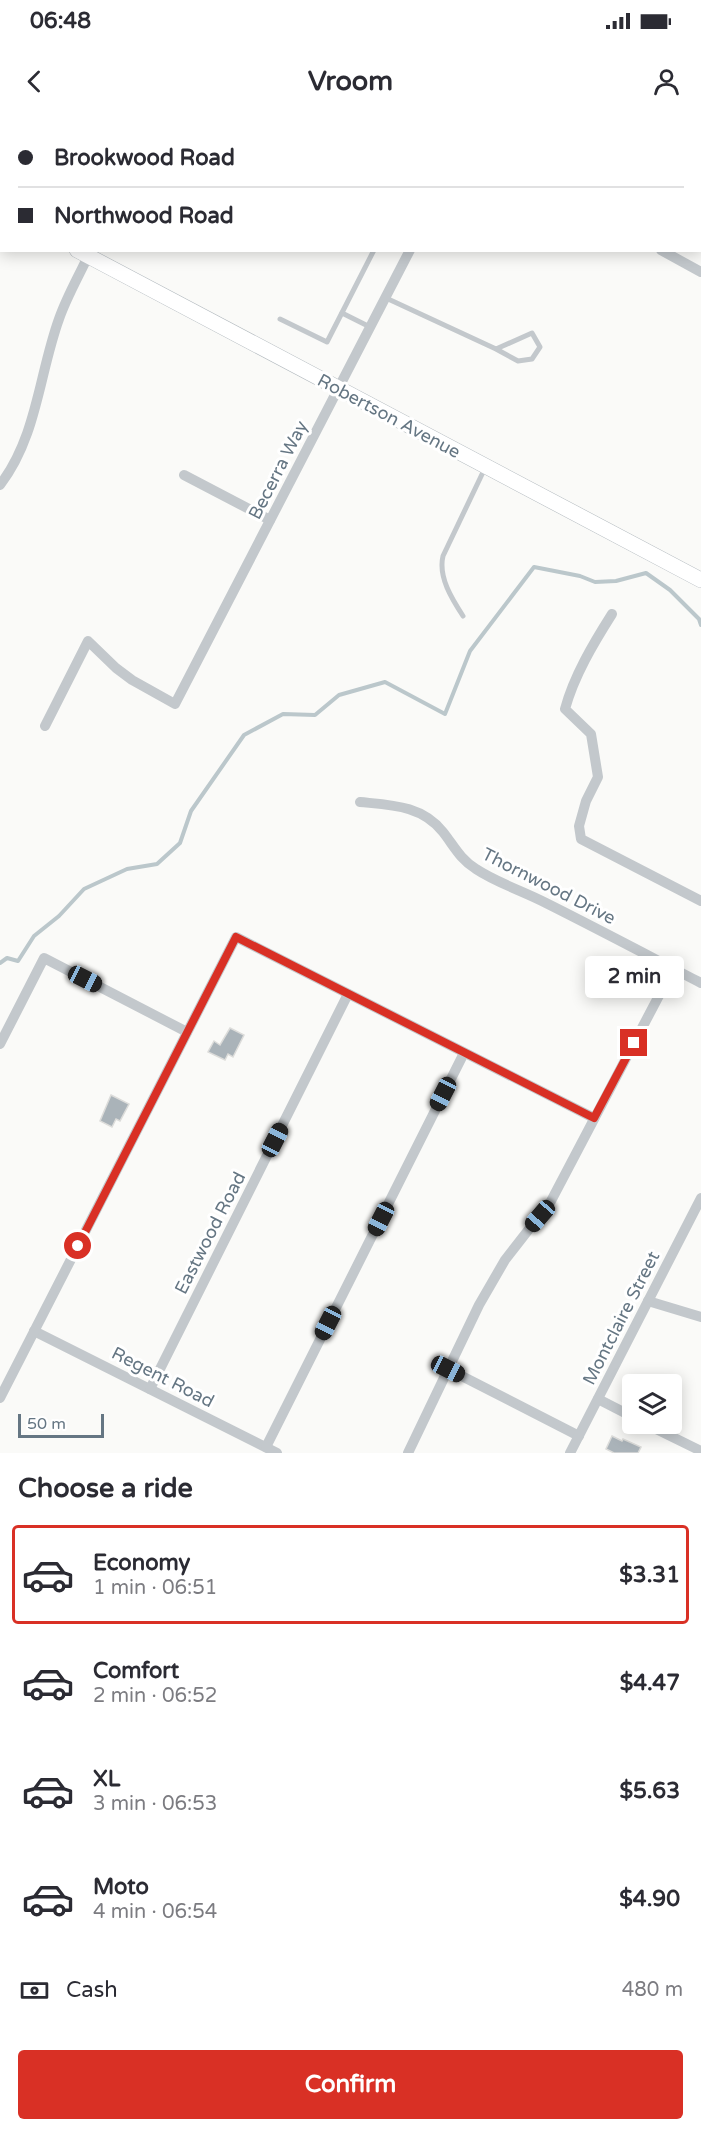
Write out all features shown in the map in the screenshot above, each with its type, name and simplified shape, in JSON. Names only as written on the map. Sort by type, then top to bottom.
[{"type":"street","points":[[0,485],[24,443],[41,390],[59,319],[86,252]]},
{"type":"street","name":"Robertson Avenue","points":[[86,252],[338,389],[701,580]]},
{"type":"street","name":"Becerra Way","points":[[45,726],[88,641],[132,681],[175,704],[409,252]]},
{"type":"street","points":[[665,252],[701,272]]},
{"type":"street","points":[[184,475],[270,520]]},
{"type":"street","points":[[612,615],[590,651],[565,709],[591,734],[598,777],[586,801],[579,826],[581,839],[701,901]]},
{"type":"street","name":"Thornwood Drive","points":[[360,802],[414,810],[429,819],[442,831],[457,853],[477,870],[701,983]]},
{"type":"street","points":[[0,1398],[236,937],[594,1118]]},
{"type":"street","points":[[0,1044],[44,958],[187,1032]]},
{"type":"street","points":[[408,1453],[479,1305],[505,1260],[551,1201],[673,969]]},
{"type":"street","name":"Eastwood Road","points":[[150,1389],[348,994]]},
{"type":"street","points":[[266,1448],[464,1053]]},
{"type":"street","name":"Montclaire Street","points":[[570,1453],[701,1198]]},
{"type":"street","points":[[648,1300],[701,1317]]},
{"type":"street","name":"Regent Road","points":[[34,1331],[277,1453]]},
{"type":"street","points":[[448,1369],[579,1436]]},
{"type":"street","points":[[598,1399],[622,1411]]},
{"type":"street","points":[[666,1434],[701,1451]]},
{"type":"lane","points":[[280,319],[327,342],[373,252]]},
{"type":"lane","points":[[386,298],[518,361],[532,359],[540,347],[532,333],[496,349]]},
{"type":"lane","points":[[342,313],[370,327]]},
{"type":"lane","points":[[463,616],[443,577],[441,566],[443,556],[486,467]]},
{"type":"building","points":[[230,1028],[244,1035],[233,1057],[228,1054],[225,1060],[208,1052],[214,1041],[220,1045]]},
{"type":"building","points":[[111,1095],[129,1104],[120,1121],[116,1119],[112,1127],[100,1121]]},
{"type":"building","points":[[612,1436],[641,1447],[638,1453],[614,1453],[606,1449]]},
{"type":"waterway","points":[[0,963],[7,958],[18,961],[34,936],[59,916],[84,889],[127,869],[157,864],[180,843],[191,811],[244,735],[283,714],[315,715],[339,695],[385,682],[445,714],[470,651],[534,567],[580,576],[595,582],[616,581],[646,573],[670,590],[699,619],[701,625]]},
{"type":"route","points":[[78,1246],[236,937],[594,1118],[634,1043]]}]
